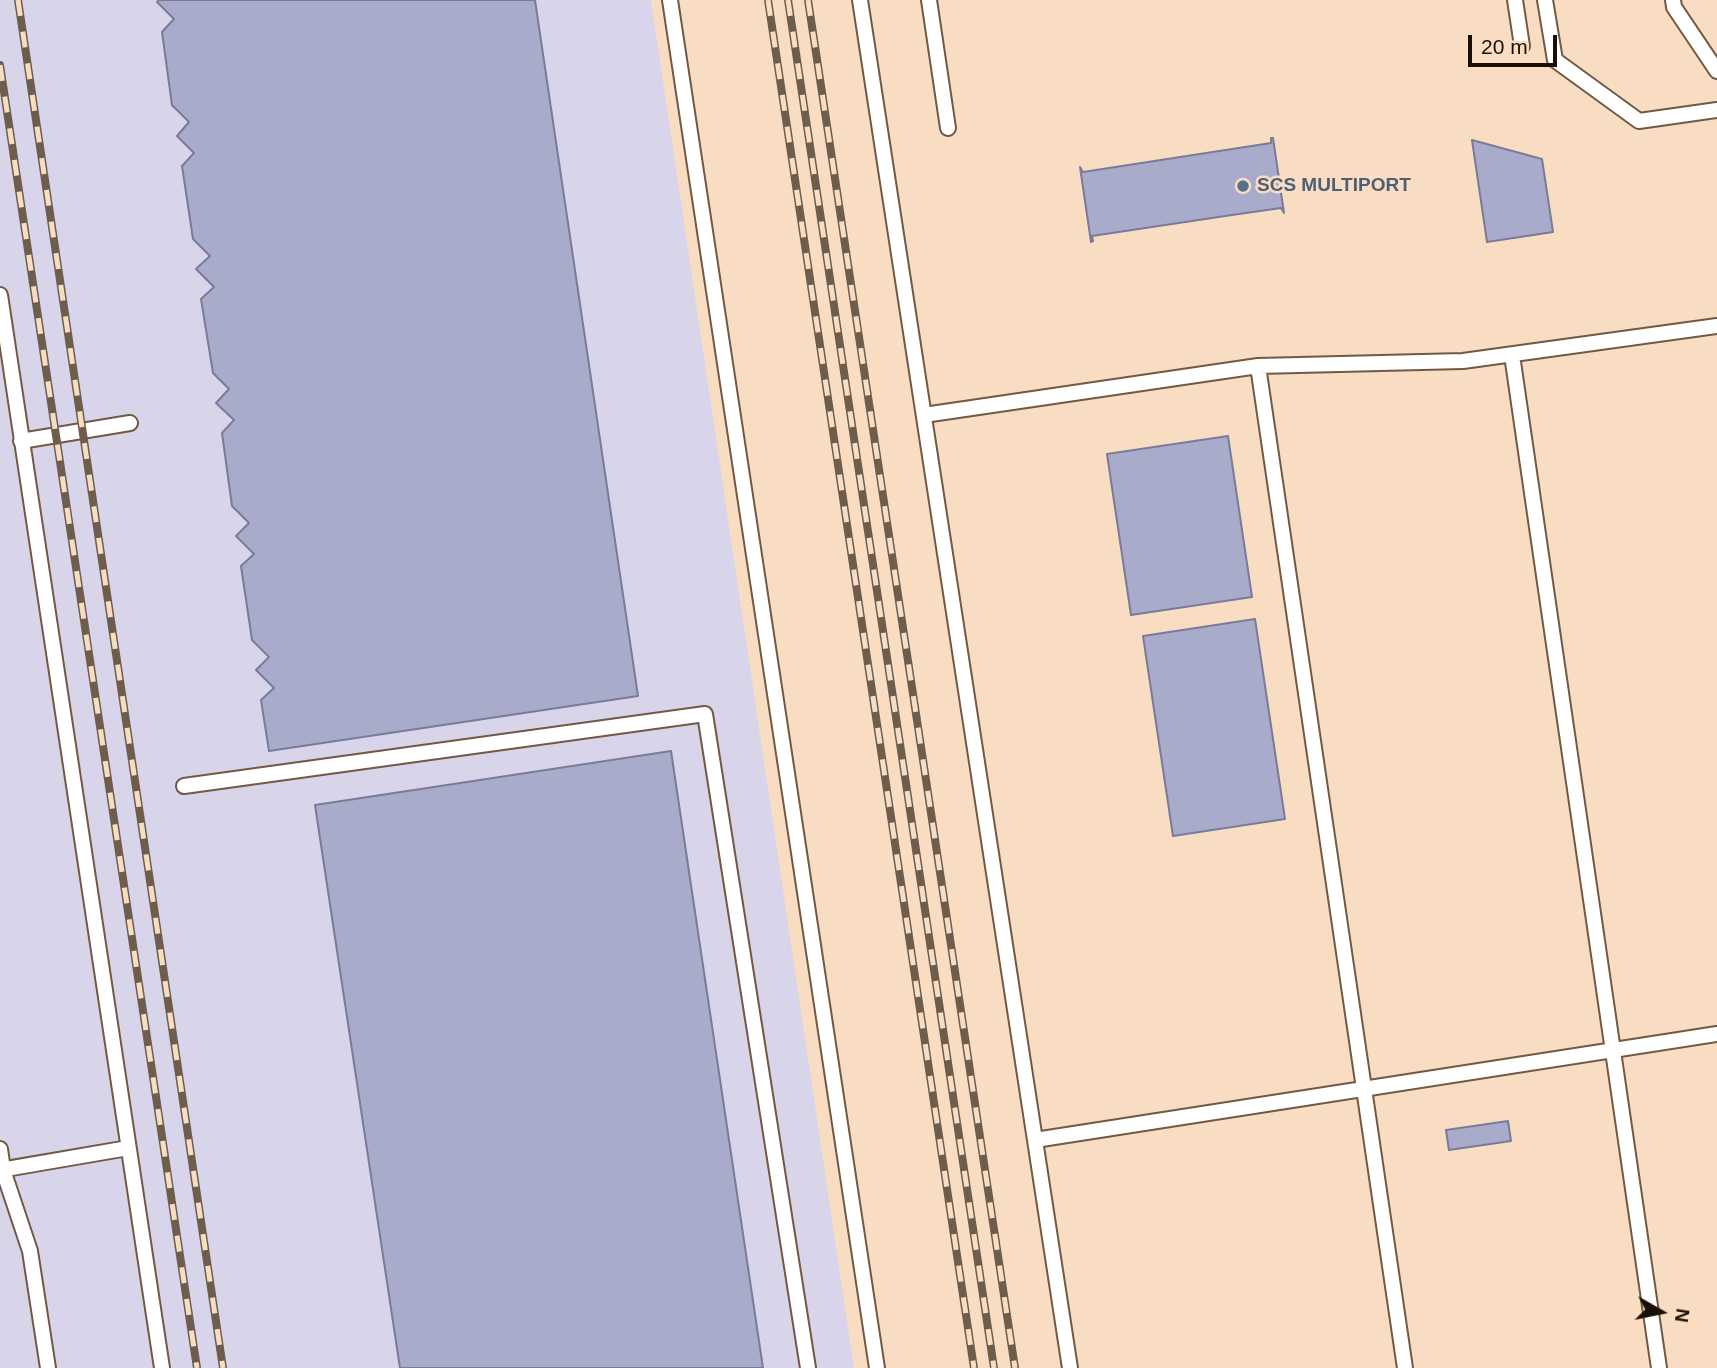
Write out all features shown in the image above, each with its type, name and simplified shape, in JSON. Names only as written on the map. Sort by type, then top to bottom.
[{"type":"lane","points":[[670,0],[877,1368]]},
{"type":"lane","points":[[860,0],[1070,1368]]},
{"type":"lane","points":[[929,0],[948,128]]},
{"type":"lane","points":[[1515,0],[1522,46]]},
{"type":"lane","points":[[1545,0],[1555,60],[1639,121],[1717,110]]},
{"type":"lane","points":[[1673,0],[1674,7],[1717,71]]},
{"type":"lane","points":[[0,295],[162,1368]]},
{"type":"lane","points":[[924,415],[1258,366],[1463,361],[1717,326]]},
{"type":"lane","points":[[1512,355],[1659,1368]]},
{"type":"lane","points":[[1258,366],[1405,1368]]},
{"type":"lane","points":[[21,441],[130,424]]},
{"type":"lane","points":[[184,786],[705,714],[808,1368]]},
{"type":"lane","points":[[1035,1140],[1717,1034]]},
{"type":"lane","points":[[1,1170],[128,1148]]},
{"type":"lane","points":[[0,1149],[1,1170],[30,1251],[48,1368]]},
{"type":"shaded area","points":[[0,0],[651,0],[854,1368],[0,1368]]},
{"type":"building","points":[[535,0],[638,696],[269,751],[261,700],[274,688],[256,670],[269,657],[252,640],[241,566],[254,554],[236,536],[249,523],[232,506],[222,433],[234,420],[216,403],[229,389],[213,373],[201,299],[214,287],[196,269],[210,256],[193,239],[182,166],[194,153],[177,136],[189,122],[172,105],[162,32],[174,19],[157,2]]},
{"type":"building","points":[[1271,138],[1284,213],[1281,208],[1092,236],[1091,242],[1080,167],[1083,172],[1271,143]]},
{"type":"building","points":[[1472,140],[1542,159],[1553,232],[1487,242]]},
{"type":"building","points":[[1228,436],[1252,597],[1131,615],[1107,454]]},
{"type":"building","points":[[1255,619],[1285,819],[1173,836],[1143,636]]},
{"type":"building","points":[[671,751],[763,1368],[400,1368],[315,805]]},
{"type":"building","points":[[1508,1121],[1511,1141],[1449,1150],[1446,1130]]},
{"type":"railway","points":[[18,0],[223,1368]]},
{"type":"railway","points":[[768,0],[974,1368]]},
{"type":"railway","points":[[788,0],[994,1368]]},
{"type":"railway","points":[[808,0],[1015,1368]]},
{"type":"railway","points":[[0,65],[197,1368]]},
{"type":"place","name":"SCS MULTIPORT","points":[[1243,186]]}]
